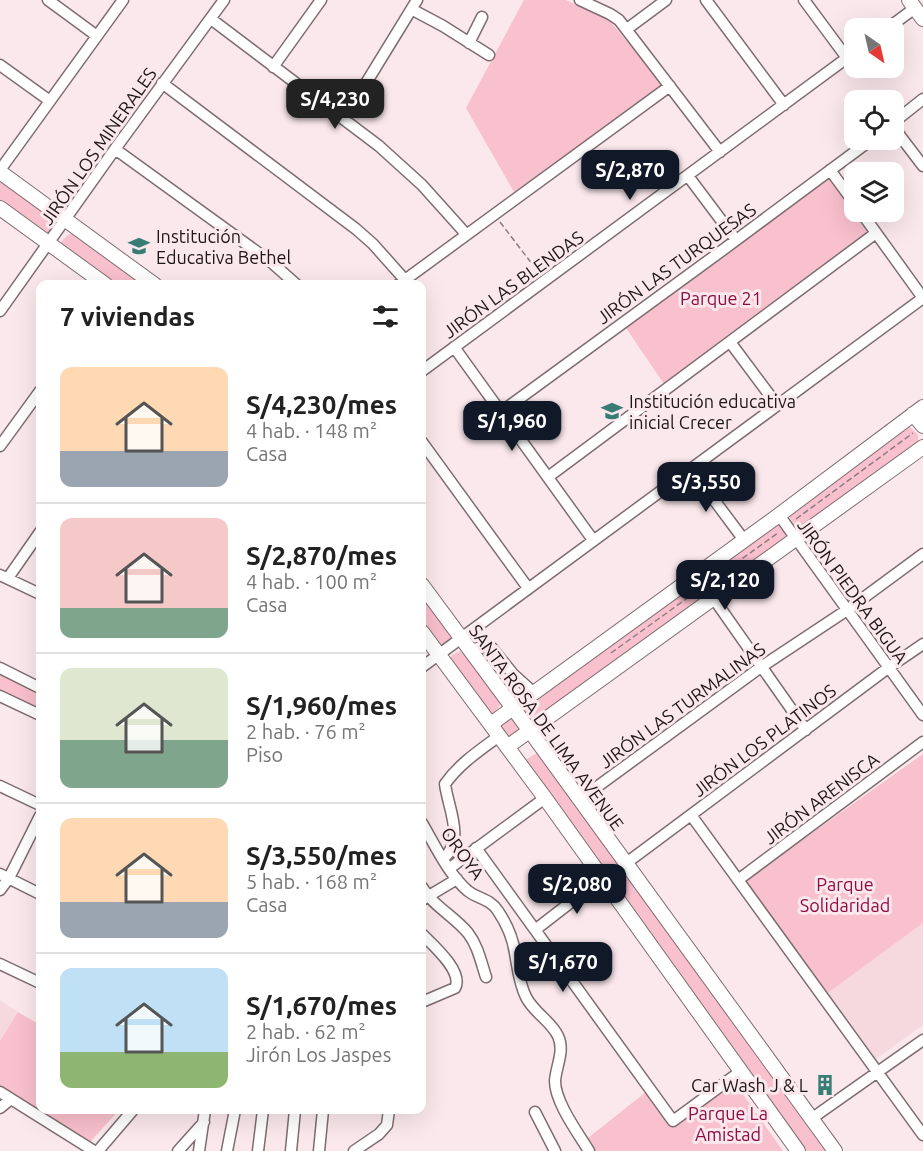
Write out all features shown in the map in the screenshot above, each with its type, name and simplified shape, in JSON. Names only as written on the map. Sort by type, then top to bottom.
[{"type":"main road","points":[[0,171],[148,280]]},
{"type":"main road","points":[[0,208],[99,280]]},
{"type":"main road","points":[[499,736],[513,708],[744,540],[783,521],[918,410],[923,426]]},
{"type":"main road","points":[[499,736],[530,731],[923,447]]},
{"type":"main road","name":"SANTA ROSA DE LIMA AVENUE","points":[[426,591],[835,1151]]},
{"type":"main road","points":[[426,638],[545,798],[798,1151]]},
{"type":"street","points":[[48,0],[97,36]]},
{"type":"street","points":[[0,171],[123,0]]},
{"type":"street","name":"JIRÓN LOS MINERALES","points":[[0,311],[162,83],[224,0]]},
{"type":"street","points":[[273,67],[321,0]]},
{"type":"street","points":[[580,0],[610,14],[627,29],[720,152]]},
{"type":"street","points":[[627,29],[666,0]]},
{"type":"street","points":[[706,0],[784,105]]},
{"type":"street","points":[[804,0],[844,47]]},
{"type":"street","points":[[344,119],[415,5],[489,56]]},
{"type":"street","points":[[903,18],[916,9]]},
{"type":"street","points":[[469,43],[482,17]]},
{"type":"street","points":[[211,19],[344,119],[403,167],[466,234]]},
{"type":"street","name":"JIRÓN LAS BLENDAS","points":[[426,368],[844,60]]},
{"type":"street","points":[[0,65],[50,101]]},
{"type":"street","points":[[162,83],[373,244],[400,280]]},
{"type":"street","points":[[404,280],[670,86]]},
{"type":"street","points":[[904,114],[923,99]]},
{"type":"street","points":[[904,141],[923,166]]},
{"type":"street","points":[[115,149],[271,262],[291,280]]},
{"type":"street","name":"JIRÓN LAS TURQUESAS","points":[[501,411],[857,150]]},
{"type":"street","points":[[830,170],[844,189]]},
{"type":"street","points":[[688,176],[736,240]]},
{"type":"street","points":[[426,664],[923,298],[868,222]]},
{"type":"street","points":[[548,477],[876,233]]},
{"type":"street","points":[[729,342],[777,405]]},
{"type":"street","points":[[454,347],[593,540]]},
{"type":"street","points":[[0,446],[36,396]]},
{"type":"street","points":[[426,448],[528,588]]},
{"type":"street","points":[[691,469],[744,540]]},
{"type":"street","name":"JIRÓN PIEDRA BIGUA","points":[[783,521],[923,715]]},
{"type":"street","points":[[36,537],[4,577],[36,592]]},
{"type":"street","name":"JIRÓN LAS TURMALINAS","points":[[579,800],[923,554]]},
{"type":"street","points":[[714,599],[806,730]]},
{"type":"street","name":"JIRÓN LOS PLATINOS","points":[[625,864],[923,644]]},
{"type":"street","points":[[470,650],[488,646],[534,693]]},
{"type":"street","points":[[0,668],[36,686]]},
{"type":"street","points":[[500,691],[513,674]]},
{"type":"street","points":[[0,696],[36,713]]},
{"type":"street","points":[[444,858],[451,852],[455,836],[446,784],[452,774],[474,754],[499,736]]},
{"type":"street","name":"JIRÓN ARENISCA","points":[[738,880],[923,742]]},
{"type":"street","points":[[0,786],[36,803]]},
{"type":"street","points":[[450,868],[545,798]]},
{"type":"street","points":[[690,815],[923,1135]]},
{"type":"street","points":[[0,890],[4,876],[36,823]]},
{"type":"street","name":"OROYA","points":[[426,829],[457,879],[469,891],[490,902],[504,922],[513,941],[518,973],[527,1000],[558,1036],[561,1046],[555,1083],[562,1104],[589,1151]]},
{"type":"street","points":[[476,849],[673,1121],[741,1071]]},
{"type":"street","points":[[4,876],[36,892]]},
{"type":"street","points":[[535,930],[602,878]]},
{"type":"street","points":[[426,894],[457,879]]},
{"type":"street","points":[[426,898],[468,934],[477,948],[486,976]]},
{"type":"street","points":[[426,939],[447,960],[455,974],[457,984],[455,988],[426,1000]]},
{"type":"street","points":[[0,964],[36,982]]},
{"type":"street","points":[[811,1119],[923,1040]]},
{"type":"street","points":[[0,1092],[96,1151],[129,1114]]},
{"type":"street","points":[[0,1108],[11,1099]]},
{"type":"street","points":[[535,1112],[555,1151]]},
{"type":"street","points":[[199,1151],[205,1114]]},
{"type":"street","points":[[227,1151],[234,1114]]},
{"type":"street","points":[[258,1151],[263,1114]]},
{"type":"street","points":[[291,1151],[295,1114]]},
{"type":"street","points":[[319,1151],[323,1114]]},
{"type":"street","points":[[354,1151],[379,1134],[387,1125],[388,1114]]},
{"type":"street","points":[[178,1151],[204,1122]]},
{"type":"path","points":[[494,214],[545,281]]},
{"type":"path","points":[[603,658],[783,521],[923,426]]},
{"type":"shaded area","points":[[923,923],[923,1025],[876,1059],[827,993]]},
{"type":"shaded area","points":[[0,1000],[18,1012],[0,1041]]},
{"type":"green space","points":[[524,0],[566,0],[609,20],[664,86],[514,192],[466,108]]},
{"type":"green space","name":"Parque 21","points":[[828,175],[844,197],[844,222],[863,222],[870,232],[664,384],[624,325]]},
{"type":"green space","points":[[0,180],[58,222],[48,237],[0,202]]},
{"type":"green space","points":[[73,233],[139,280],[108,280],[62,247],[60,243]]},
{"type":"green space","points":[[904,427],[910,427],[918,435],[918,444],[803,528],[796,527],[790,518],[790,512]]},
{"type":"green space","points":[[778,525],[785,533],[785,540],[537,718],[530,718],[524,706],[772,526]]},
{"type":"green space","points":[[426,597],[453,634],[446,644],[438,646],[426,629]]},
{"type":"green space","points":[[460,651],[465,654],[499,700],[500,705],[493,714],[487,713],[449,661],[452,655]]},
{"type":"green space","points":[[0,673],[36,691],[36,709],[0,691]]},
{"type":"green space","points":[[510,719],[516,722],[519,728],[516,734],[510,737],[504,734],[501,728],[504,722]]},
{"type":"green space","points":[[539,752],[829,1151],[804,1151],[524,764],[525,760]]},
{"type":"green space","name":"Parque Solidaridad","points":[[923,754],[923,923],[825,995],[743,882]]},
{"type":"green space","points":[[18,1012],[36,1023],[36,1108],[0,1086],[0,1041]]},
{"type":"green space","name":"Parque La Amistad","points":[[735,1083],[783,1151],[596,1151],[588,1138],[646,1092],[674,1128]]},
{"type":"green space","points":[[45,1114],[115,1114],[90,1142]]},
{"type":"place","name":"Institución Educativa Bethel","points":[[139,246]]},
{"type":"place","name":"Institución educativa inicial Crecer","points":[[612,411]]},
{"type":"place","name":"Car Wash J & L","points":[[825,1085]]}]
